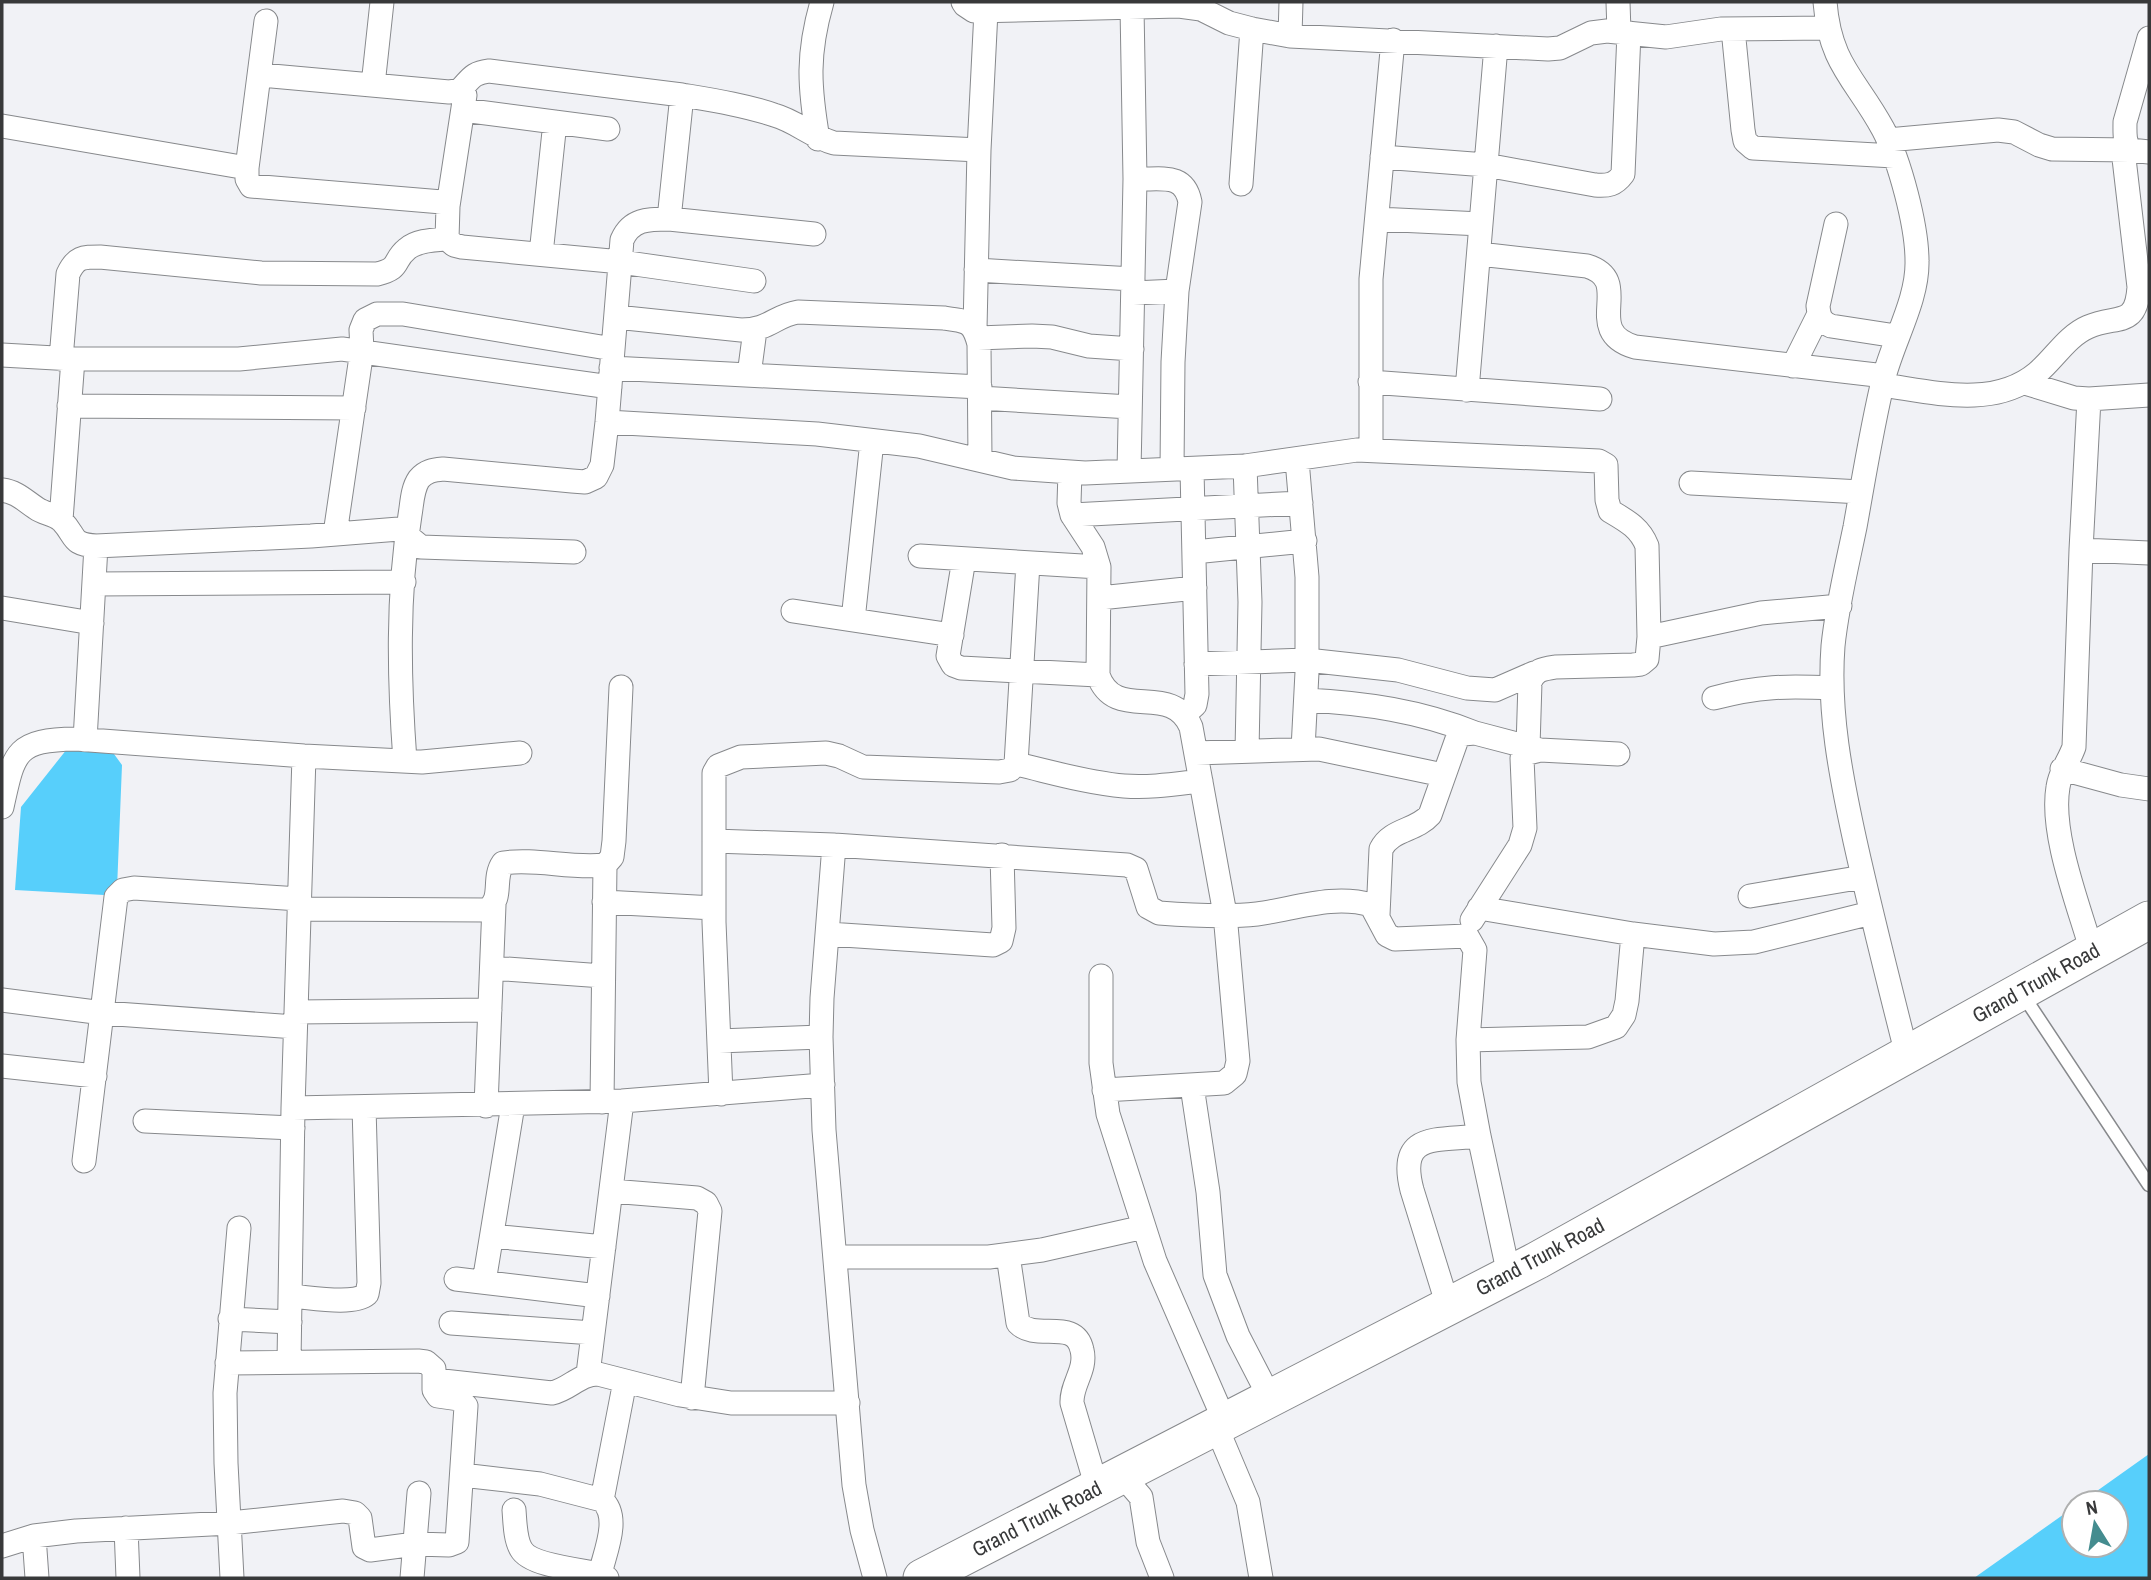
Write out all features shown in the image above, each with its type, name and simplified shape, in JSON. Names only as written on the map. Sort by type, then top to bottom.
[{"type":"main road","name":"Grand Trunk Road","points":[[938,1574],[1110,1481],[1509,1275],[2149,920]]},
{"type":"street","points":[[373,85],[382,2]]},
{"type":"street","points":[[818,139],[810,82],[814,31],[822,2]]},
{"type":"street","points":[[963,2],[974,11],[1179,4],[1201,9],[1230,23],[1290,36],[1560,48],[1591,33],[1665,37],[1703,30],[1828,29]]},
{"type":"street","points":[[1290,36],[1291,2]]},
{"type":"street","points":[[1382,157],[1486,164],[1595,186],[1617,183],[1623,174],[1624,33],[1618,2]]},
{"type":"street","points":[[1825,2],[1828,29],[1835,52],[1882,127],[1891,148],[1916,239],[1916,282],[1883,381],[1833,645],[1832,688],[1839,761],[1871,913],[1907,1055]]},
{"type":"street","points":[[1129,471],[1135,179],[1132,7]]},
{"type":"street","points":[[980,460],[976,270],[986,11]]},
{"type":"street","points":[[266,21],[247,168],[247,179],[251,186],[429,200],[448,206]]},
{"type":"street","points":[[1241,184],[1252,29]]},
{"type":"street","points":[[1732,29],[1743,130],[1745,141],[1753,148],[1891,148],[1998,130],[2014,132],[2052,149],[2134,151]]},
{"type":"street","points":[[1479,254],[1587,266],[1599,270],[1606,278],[1609,290],[1609,324],[1612,335],[1620,343],[1635,347],[1793,366],[1980,395],[2009,390],[2025,383],[2074,336],[2088,327],[2124,318],[2133,313],[2138,301],[2134,151],[2125,142],[2125,122],[2149,38]]},
{"type":"street","points":[[1371,450],[1371,290],[1393,40]]},
{"type":"street","points":[[1467,390],[1496,46]]},
{"type":"street","points":[[447,239],[448,206],[467,83],[476,72],[489,71],[682,94],[775,115],[818,139],[852,145],[979,149]]},
{"type":"street","points":[[261,75],[449,92],[460,90],[467,83]]},
{"type":"street","points":[[669,219],[682,94]]},
{"type":"street","points":[[463,110],[608,129]]},
{"type":"street","points":[[541,254],[555,122]]},
{"type":"street","points":[[2,126],[247,168]]},
{"type":"street","points":[[1135,179],[1183,183],[1188,190],[1190,202],[1177,291],[1173,362],[1182,469],[1193,509],[1195,705],[1185,714]]},
{"type":"street","points":[[405,761],[400,688],[404,582],[407,535],[415,487],[419,479],[429,470],[443,469],[585,482],[596,477],[602,465],[607,422],[622,240],[627,229],[636,222],[669,219],[814,234]]},
{"type":"street","points":[[1377,219],[1481,224]]},
{"type":"street","points":[[1793,366],[1818,316],[1836,224]]},
{"type":"street","points":[[61,520],[69,406],[68,274],[73,263],[84,257],[261,273],[377,274],[391,270],[408,247],[421,242],[447,239],[462,247],[621,262],[754,281]]},
{"type":"street","points":[[976,270],[1177,291]]},
{"type":"street","points":[[335,534],[362,350],[361,330],[365,320],[388,312],[611,368]]},
{"type":"street","points":[[616,317],[755,330],[769,326],[787,314],[798,312],[944,318],[966,321],[976,333],[1052,337],[1089,346],[1132,349]]},
{"type":"street","points":[[1818,316],[1831,326],[1896,336]]},
{"type":"street","points":[[749,375],[755,330]]},
{"type":"street","points":[[2,355],[67,359],[239,359],[327,349],[362,350],[749,375],[1130,407]]},
{"type":"street","points":[[1370,382],[1600,399]]},
{"type":"street","points":[[2025,383],[2089,400],[2149,395]]},
{"type":"street","points":[[2089,400],[2074,747],[2057,788],[2057,815],[2060,838],[2092,952]]},
{"type":"street","points":[[69,406],[354,408]]},
{"type":"street","points":[[607,422],[733,428],[872,441],[947,451],[1013,468],[1070,472],[1245,466],[1371,450],[1599,461],[1606,466],[1610,511],[1634,525],[1643,534],[1647,546],[1649,637],[1647,659],[1641,664],[1542,668],[1494,690],[1480,690],[1398,670],[1307,660],[1196,664]]},
{"type":"street","points":[[853,620],[872,441]]},
{"type":"street","points":[[1297,460],[1305,541],[1307,660],[1303,749]]},
{"type":"street","points":[[1245,466],[1249,547],[1247,751]]},
{"type":"street","points":[[1070,472],[1069,503],[1072,515],[1093,547],[1099,567],[1098,675],[1102,686],[1109,694],[1118,698],[1174,706],[1185,714],[1191,727],[1225,914],[1238,1061],[1235,1074],[1224,1083],[1104,1090]]},
{"type":"street","points":[[1691,483],[1861,492]]},
{"type":"street","points":[[2,490],[18,494],[35,508],[61,520],[80,545],[399,529],[421,547],[574,552]]},
{"type":"street","points":[[1072,515],[1301,503]]},
{"type":"street","points":[[1194,552],[1305,541]]},
{"type":"street","points":[[85,740],[96,546]]},
{"type":"street","points":[[2081,550],[2149,553]]},
{"type":"street","points":[[920,556],[1099,567]]},
{"type":"street","points":[[964,559],[948,656],[953,665],[961,668],[1098,675]]},
{"type":"street","points":[[721,1094],[714,908],[714,773],[718,766],[741,757],[826,753],[863,767],[999,772],[1010,770],[1016,764],[1028,563]]},
{"type":"street","points":[[94,584],[404,582]]},
{"type":"street","points":[[1100,598],[1195,588]]},
{"type":"street","points":[[1649,637],[1761,613],[1840,606]]},
{"type":"street","points":[[2,608],[92,623]]},
{"type":"street","points":[[793,611],[952,635]]},
{"type":"street","points":[[1534,673],[1531,682],[1534,748]]},
{"type":"street","points":[[588,1374],[611,1191],[612,1102],[603,976],[604,902],[605,865],[612,857],[614,841],[621,687]]},
{"type":"street","points":[[1714,698],[1758,688],[1832,688]]},
{"type":"street","points":[[1306,700],[1399,709],[1534,748],[1618,754]]},
{"type":"street","points":[[1378,915],[1381,849],[1386,840],[1424,822],[1430,815],[1457,739],[1463,734],[1475,733]]},
{"type":"street","points":[[2,807],[10,768],[19,754],[33,743],[48,739],[405,761],[449,761],[520,753]]},
{"type":"street","points":[[1509,1275],[1469,1082],[1468,1040],[1475,950],[1467,936],[1473,917],[1520,845],[1525,828],[1522,758],[1534,748]]},
{"type":"street","points":[[1196,753],[1303,749],[1342,752],[1443,775]]},
{"type":"street","points":[[289,1362],[304,756]]},
{"type":"street","points":[[1016,764],[1126,786],[1154,787],[1201,781]]},
{"type":"street","points":[[2063,769],[2120,785],[2149,789]]},
{"type":"street","points":[[714,841],[834,845],[1127,865],[1136,869],[1148,907],[1158,913],[1255,914],[1338,900],[1358,901],[1371,905],[1387,936],[1395,939],[1467,936]]},
{"type":"street","points":[[834,845],[821,1037],[824,1130],[857,1508],[875,1578]]},
{"type":"street","points":[[828,933],[993,945],[1002,941],[1002,855]]},
{"type":"street","points":[[486,1105],[494,905],[498,895],[498,869],[503,863],[516,861],[605,865]]},
{"type":"street","points":[[1750,896],[1863,877]]},
{"type":"street","points":[[84,1161],[114,907],[116,897],[122,890],[134,888],[299,904],[475,911],[487,911],[494,905]]},
{"type":"street","points":[[604,902],[714,908]]},
{"type":"street","points":[[1479,908],[1689,942],[1735,944],[1871,913]]},
{"type":"street","points":[[1468,1040],[1588,1037],[1616,1027],[1624,1015],[1627,1000],[1633,934]]},
{"type":"street","points":[[492,968],[603,976]]},
{"type":"street","points":[[1101,976],[1101,1063],[1108,1114],[1144,1227],[1248,1502],[1261,1578]]},
{"type":"street","points":[[2,1000],[103,1013],[296,1019],[490,1010]]},
{"type":"street","points":[[719,1041],[821,1037]]},
{"type":"street","points":[[2,1066],[95,1076]]},
{"type":"street","points":[[145,1121],[293,1118],[364,1107],[612,1102],[823,1086]]},
{"type":"street","points":[[1192,1086],[1208,1192],[1215,1275],[1238,1336],[1270,1398]]},
{"type":"street","points":[[484,1282],[513,1105]]},
{"type":"street","points":[[290,1296],[349,1300],[362,1299],[368,1294],[364,1107]]},
{"type":"street","points":[[1448,1306],[1412,1191],[1408,1160],[1413,1149],[1425,1142],[1479,1136]]},
{"type":"street","points":[[611,1191],[698,1198],[706,1203],[710,1211],[692,1398]]},
{"type":"street","points":[[835,1257],[963,1259],[1008,1255],[1144,1227]]},
{"type":"street","points":[[226,1578],[230,1523],[226,1463],[227,1363],[239,1228]]},
{"type":"street","points":[[492,1236],[604,1247]]},
{"type":"street","points":[[1008,1255],[1018,1323],[1024,1329],[1034,1331],[1065,1331],[1076,1338],[1082,1347],[1082,1370],[1072,1392],[1072,1403],[1110,1481],[1141,1497],[1148,1542],[1162,1578]]},
{"type":"street","points":[[456,1279],[598,1296]]},
{"type":"street","points":[[230,1319],[290,1322]]},
{"type":"street","points":[[451,1323],[593,1333]]},
{"type":"street","points":[[2,1546],[34,1536],[76,1531],[230,1523],[343,1511],[355,1513],[360,1518],[363,1548],[380,1550],[415,1544],[449,1545],[457,1542],[467,1406],[459,1399],[438,1396],[434,1390],[434,1369],[418,1361],[227,1363]]},
{"type":"street","points":[[434,1380],[552,1393],[564,1390],[588,1374],[692,1398],[731,1403],[848,1403]]},
{"type":"street","points":[[602,1500],[625,1381]]},
{"type":"street","points":[[462,1475],[540,1484],[602,1500],[608,1505],[612,1516],[603,1576],[536,1561],[526,1556],[520,1548],[514,1510]]},
{"type":"street","points":[[412,1578],[419,1493]]},
{"type":"street","points":[[126,1528],[128,1578]]},
{"type":"street","points":[[34,1536],[37,1578]]},
{"type":"lane","points":[[2021,991],[2149,1185]]},
{"type":"water","points":[[67,749],[114,754],[122,765],[117,889],[104,895],[15,890],[21,807]]},
{"type":"water","points":[[2149,1454],[2149,1578],[1974,1578],[2060,1517],[2060,1559],[2130,1559],[2130,1489],[2100,1489]]}]
